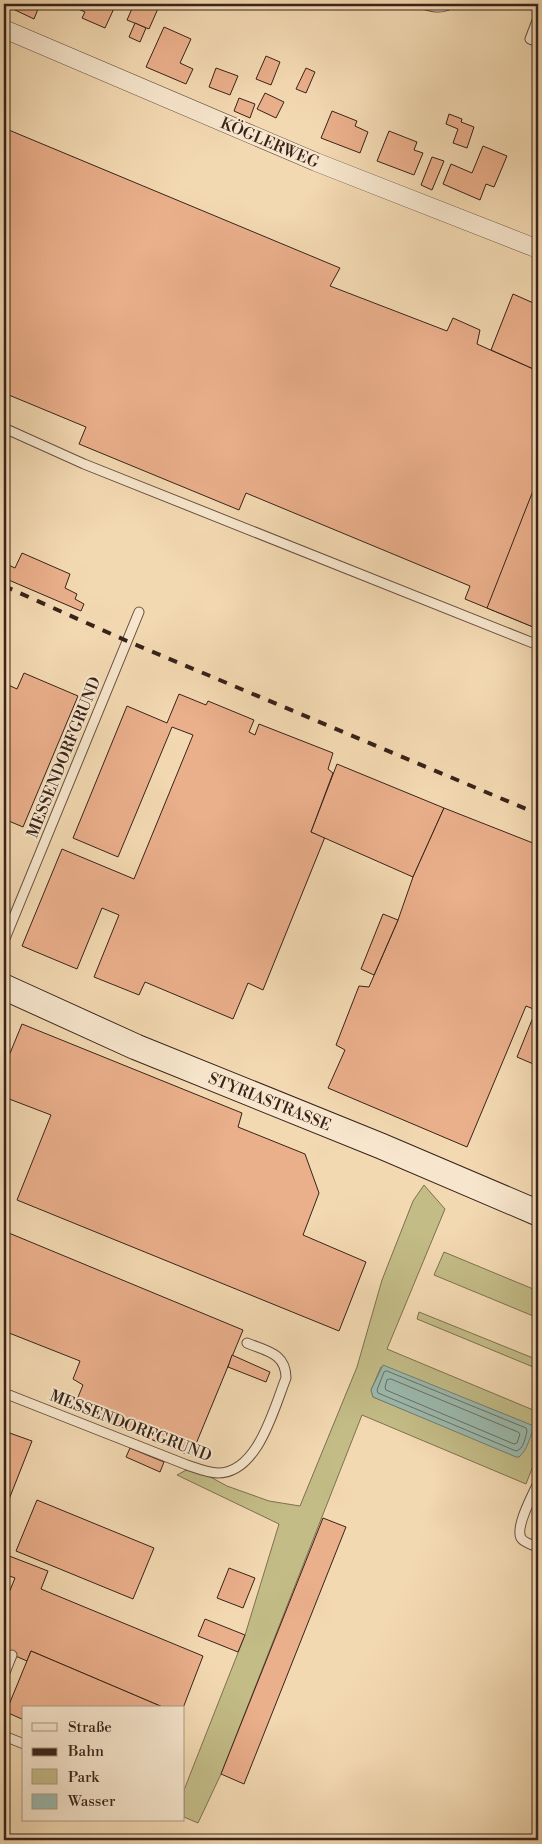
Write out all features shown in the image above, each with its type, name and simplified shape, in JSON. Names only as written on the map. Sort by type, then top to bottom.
[{"type":"street","name":"KÖGLERWEG","points":[[4,29],[316,162],[538,249]]},
{"type":"street","name":"STYRIASTRASSE","points":[[4,987],[136,1047],[381,1146],[538,1213]]},
{"type":"lane","points":[[423,4],[431,7],[444,7],[450,4]]},
{"type":"lane","points":[[538,18],[530,39],[538,42]]},
{"type":"lane","points":[[4,428],[84,464],[538,645]]},
{"type":"lane","name":"MESSENDORFGRUND","points":[[4,941],[139,612]]},
{"type":"lane","name":"MESSENDORFGRUND","points":[[4,1393],[188,1465],[217,1473],[232,1471],[252,1454],[261,1440],[286,1378],[286,1367],[281,1360],[273,1354],[247,1343]]},
{"type":"lane","points":[[538,1483],[519,1527],[521,1538],[538,1547]]},
{"type":"lane","points":[[4,1674],[12,1655]]},
{"type":"lane","points":[[4,1736],[22,1743]]},
{"type":"green space","points":[[424,1185],[445,1209],[387,1349],[538,1412],[538,1453],[526,1484],[362,1415],[221,1774],[198,1823],[185,1817],[185,1787],[245,1635],[279,1524],[177,1475],[192,1467],[227,1486],[269,1501],[300,1506],[357,1367],[382,1280],[413,1201]],"holes":[[[381,1367],[519,1457],[373,1397],[371,1390]]]},
{"type":"green space","points":[[444,1252],[538,1291],[538,1318],[434,1275]]},
{"type":"green space","points":[[419,1312],[538,1360],[538,1369],[417,1319]]},
{"type":"water","points":[[383,1365],[534,1426],[525,1450],[519,1457],[516,1457],[373,1397],[371,1390]]},
{"type":"building","points":[[16,4],[40,4],[34,19],[13,9]]},
{"type":"building","points":[[75,4],[116,4],[105,28],[82,18],[85,12],[74,7]]},
{"type":"building","points":[[134,4],[160,4],[149,29],[127,20]]},
{"type":"building","points":[[135,23],[146,28],[140,42],[129,37]]},
{"type":"building","points":[[164,27],[191,39],[180,63],[193,69],[186,84],[146,67]]},
{"type":"building","points":[[266,56],[280,62],[271,85],[256,79]]},
{"type":"building","points":[[216,68],[238,76],[230,95],[209,87]]},
{"type":"building","points":[[306,68],[315,72],[306,93],[296,89]]},
{"type":"building","points":[[265,93],[284,102],[276,118],[257,109]]},
{"type":"building","points":[[239,98],[255,104],[250,118],[234,111]]},
{"type":"building","points":[[332,111],[357,121],[355,126],[368,132],[360,153],[321,138]]},
{"type":"building","points":[[449,114],[462,119],[461,122],[474,127],[467,148],[453,143],[458,129],[446,124]]},
{"type":"building","points":[[4,128],[340,268],[330,286],[447,331],[453,318],[480,330],[477,344],[538,371],[538,629],[465,599],[470,586],[246,493],[239,510],[79,444],[86,427],[4,393]]},
{"type":"building","points":[[389,131],[417,142],[414,150],[423,153],[414,175],[377,161]]},
{"type":"building","points":[[483,146],[507,156],[494,187],[486,184],[480,200],[443,184],[451,164],[472,173]]},
{"type":"building","points":[[432,157],[444,161],[432,190],[421,185]]},
{"type":"building","points":[[513,294],[538,305],[538,371],[491,350]]},
{"type":"building","points":[[538,478],[538,629],[487,608]]},
{"type":"building","points":[[22,553],[70,574],[65,588],[77,594],[75,599],[84,604],[81,611],[4,578],[4,563],[15,568]]},
{"type":"building","points":[[24,673],[78,696],[23,827],[4,819],[4,683],[17,689]]},
{"type":"building","points":[[179,694],[206,705],[208,701],[254,720],[249,732],[255,735],[259,724],[333,753],[328,769],[333,773],[311,832],[325,837],[263,990],[248,983],[233,1019],[145,982],[139,995],[94,977],[119,915],[102,908],[77,969],[22,946],[62,849],[134,879],[193,735],[172,727],[118,857],[73,838],[127,706],[167,723]]},
{"type":"building","points":[[337,764],[444,808],[413,877],[311,832]]},
{"type":"building","points":[[444,808],[538,845],[538,1066],[517,1057],[536,1010],[526,1006],[467,1147],[328,1088],[345,1050],[336,1045],[359,986],[369,987],[398,920],[413,877]]},
{"type":"building","points":[[383,914],[398,920],[374,975],[361,969]]},
{"type":"building","points":[[22,1024],[242,1113],[238,1127],[305,1154],[319,1193],[303,1235],[366,1262],[339,1331],[17,1200],[51,1115],[4,1097],[4,1068]]},
{"type":"building","points":[[4,1231],[243,1330],[191,1456],[74,1407],[83,1385],[73,1379],[80,1361],[4,1331]]},
{"type":"building","points":[[232,1355],[270,1372],[266,1382],[228,1367]]},
{"type":"building","points":[[4,1431],[32,1441],[4,1512]]},
{"type":"building","points":[[130,1448],[164,1462],[160,1472],[126,1457]]},
{"type":"building","points":[[37,1500],[154,1548],[133,1599],[16,1551]]},
{"type":"building","points":[[323,1518],[346,1527],[244,1784],[221,1774]]},
{"type":"building","points":[[4,1554],[48,1571],[41,1589],[203,1656],[184,1706],[160,1706],[31,1651],[27,1661],[4,1651],[4,1605],[15,1578],[4,1574]]},
{"type":"building","points":[[229,1568],[255,1578],[243,1608],[217,1598]]},
{"type":"building","points":[[205,1619],[245,1635],[238,1652],[198,1636]]},
{"type":"building","points":[[31,1651],[160,1706],[22,1706],[22,1719],[6,1712]]},
{"type":"railway","points":[[4,586],[127,641],[538,814]]}]
